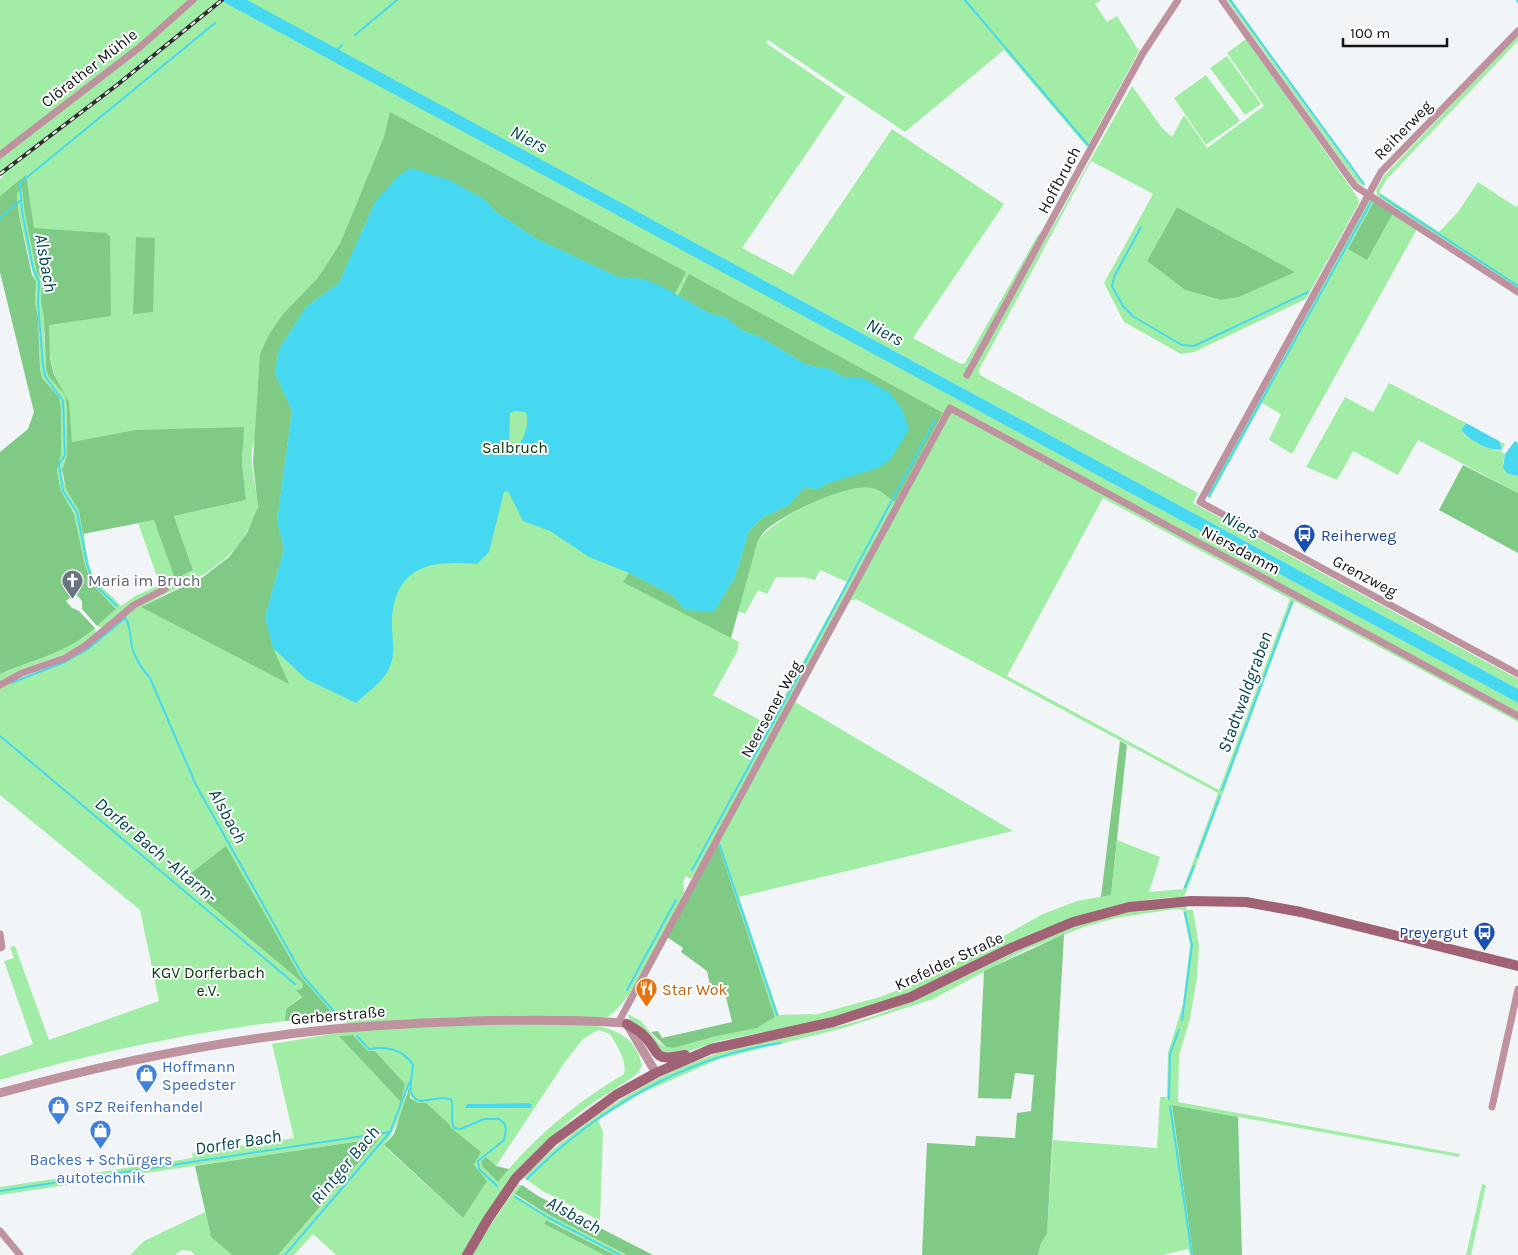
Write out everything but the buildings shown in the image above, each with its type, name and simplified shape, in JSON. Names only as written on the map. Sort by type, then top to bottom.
[{"type":"main road","name":"Krefelder Straße","points":[[468,1255],[488,1219],[516,1178],[553,1141],[616,1095],[656,1073],[711,1049],[833,1022],[878,1009],[920,993],[1011,948],[1073,922],[1129,907],[1191,901],[1246,902],[1301,912],[1518,966]]},
{"type":"main road","points":[[622,1024],[642,1034],[657,1054],[663,1058],[669,1059],[711,1049]]},
{"type":"street","name":"Clörather Mühle","points":[[0,155],[140,47],[193,0]]},
{"type":"street","name":"Hoffbruch","points":[[967,376],[1143,53],[1178,0]]},
{"type":"street","points":[[1222,0],[1355,186],[1518,292]]},
{"type":"street","name":"Reiherweg","points":[[1200,502],[1381,172],[1518,31]]},
{"type":"street","name":"Niersdamm","points":[[950,408],[1518,716]]},
{"type":"street","name":"Neersener Weg","points":[[622,1024],[950,408]]},
{"type":"street","name":"Grenzweg","points":[[1200,502],[1518,674]]},
{"type":"street","points":[[0,685],[22,673],[65,658],[85,646],[134,605],[165,589]]},
{"type":"street","points":[[0,934],[2,947],[0,948]]},
{"type":"street","points":[[1492,1107],[1518,990]]},
{"type":"street","name":"Gerberstraße","points":[[0,1094],[68,1075],[181,1050],[334,1028],[484,1020],[622,1024]]},
{"type":"street","points":[[622,1024],[656,1073]]},
{"type":"street","points":[[0,1231],[20,1255]]},
{"type":"green space","name":"Salbruch","points":[[0,0],[1101,0],[1095,4],[1107,22],[1117,16],[1139,51],[1087,147],[1004,50],[905,132],[768,40],[766,43],[845,97],[742,248],[793,275],[892,129],[1004,204],[913,338],[961,364],[965,363],[1039,233],[1041,237],[967,367],[972,370],[1132,86],[1162,128],[1172,137],[1184,115],[1207,148],[1264,106],[1227,53],[1246,39],[1358,198],[1359,203],[1306,299],[1194,352],[1181,354],[1124,322],[1104,283],[1153,194],[1091,161],[979,370],[980,375],[1198,493],[1193,503],[1518,679],[1518,689],[647,217],[643,222],[950,388],[948,394],[1518,703],[1518,722],[1294,601],[1185,895],[1139,901],[1100,910],[1063,922],[923,988],[865,1010],[823,1021],[719,1041],[684,1052],[670,1053],[660,1050],[629,1019],[628,1014],[641,1021],[659,1043],[666,1047],[674,1048],[713,1037],[757,1028],[775,1017],[718,845],[667,937],[852,592],[949,417],[944,414],[806,669],[799,669],[847,582],[820,570],[815,580],[803,577],[776,577],[767,594],[758,590],[745,614],[738,611],[748,566],[728,636],[739,642],[737,652],[713,695],[769,725],[797,673],[801,674],[800,680],[695,875],[690,879],[686,876],[683,882],[684,893],[640,978],[619,1008],[608,1017],[459,1017],[349,1024],[341,1015],[335,1016],[303,983],[302,989],[297,990],[302,996],[286,1009],[285,1021],[213,1031],[141,1045],[70,1061],[0,1080],[0,1056],[33,1044],[4,961],[14,958],[10,947],[15,946],[49,1040],[159,1001],[140,910],[0,795],[0,688],[74,656],[122,618],[119,613],[102,628],[97,626],[116,609],[92,584],[85,565],[74,514],[61,491],[57,471],[61,455],[61,408],[59,397],[42,378],[38,317],[35,303],[36,287],[19,215],[17,192],[12,187],[0,196],[0,179],[3,176],[0,173]],"holes":[[[1177,207],[1295,272],[1239,297],[1221,300],[1185,290],[1147,261]],[[44,328],[57,386],[46,369]],[[938,411],[943,414],[895,501],[893,500]],[[256,437],[254,463],[260,507],[248,534],[231,558],[204,578],[141,608],[216,566],[240,542],[250,526],[257,506],[252,467],[253,443]],[[243,440],[242,462],[246,500],[174,516],[193,570],[176,578],[154,520],[138,523],[160,585],[135,596],[121,606],[99,584],[89,565],[79,511],[64,483],[62,471],[64,465],[67,476]],[[863,485],[873,485],[881,489],[892,499],[869,487],[843,491],[792,513],[766,532],[754,548],[748,564],[754,544],[763,531],[783,516],[833,493]],[[1103,498],[1290,599],[1219,790],[1007,676]],[[856,599],[1218,793],[1183,889],[1149,892],[1160,857],[1117,840],[1111,895],[1077,901],[1043,914],[943,970],[880,997],[814,1015],[779,1015],[739,897],[1013,831],[795,702],[850,601]]]},
{"type":"green space","points":[[1227,0],[1232,0],[1360,180],[1364,182],[1363,186],[1357,182]]},
{"type":"green space","points":[[1518,35],[1518,41],[1387,179],[1379,192],[1439,232],[1458,212],[1478,182],[1516,207],[1518,204],[1518,288],[1377,196],[1376,190],[1384,176]]},
{"type":"green space","points":[[1227,56],[1261,104],[1245,115],[1210,68]]},
{"type":"green space","points":[[1206,75],[1240,121],[1206,145],[1174,98]]},
{"type":"green space","points":[[390,112],[686,272],[675,294],[644,279],[618,277],[535,238],[495,211],[484,199],[375,202],[339,283],[306,307],[279,349],[275,373],[292,411],[277,521],[284,549],[265,617],[273,648],[289,684],[141,607],[203,577],[229,557],[247,533],[258,507],[253,462],[260,354],[270,333],[283,314],[317,279],[340,244],[384,137]]},
{"type":"green space","points":[[26,175],[34,228],[106,233],[110,237],[111,316],[49,325],[50,358],[54,375],[69,402],[72,442],[136,430],[244,427],[242,462],[246,500],[174,516],[193,570],[175,579],[154,520],[83,534],[79,511],[66,489],[62,470],[67,456],[67,407],[65,395],[49,377],[46,369],[44,316],[41,302],[42,281],[37,272],[25,214],[22,188],[17,193],[19,215],[32,275],[36,282],[35,303],[38,317],[40,369],[42,378],[59,397],[61,408],[61,455],[57,471],[61,491],[74,514],[85,565],[92,584],[116,609],[97,626],[82,609],[82,601],[75,593],[66,601],[72,608],[79,611],[95,628],[84,637],[61,650],[0,674],[0,452],[28,429],[34,412],[0,272],[0,196]]},
{"type":"green space","points":[[1370,198],[1374,201],[1348,249],[1393,213],[1417,229],[1292,454],[1269,440],[1281,414],[1262,403],[1209,500],[1208,491]]},
{"type":"green space","points":[[1374,201],[1393,213],[1367,260],[1348,249]]},
{"type":"green space","points":[[1177,207],[1295,272],[1239,297],[1221,300],[1185,290],[1147,261]]},
{"type":"green space","points":[[136,237],[155,238],[153,312],[133,314]]},
{"type":"green space","points":[[689,274],[943,413],[895,502],[872,488],[862,487],[848,490],[816,501],[773,524],[765,531],[757,543],[731,638],[623,582],[629,573],[672,595],[685,610],[714,612],[735,577],[749,531],[762,518],[789,505],[804,488],[818,489],[829,483],[863,378],[845,378],[830,369],[807,365],[758,336],[741,330],[727,318],[709,313],[678,296]]},
{"type":"green space","points":[[1389,383],[1466,423],[1461,430],[1465,436],[1497,451],[1502,449],[1499,441],[1505,444],[1501,452],[1505,454],[1503,463],[1508,474],[1518,476],[1518,493],[1418,440],[1398,475],[1353,451],[1337,480],[1306,467],[1345,397],[1373,412]]},
{"type":"green space","points":[[1463,465],[1518,493],[1518,553],[1439,510]]},
{"type":"green space","points":[[95,628],[96,633],[81,646],[23,669],[0,681],[0,674],[83,638]]},
{"type":"green space","points":[[1120,741],[1127,745],[1111,895],[1101,897]]},
{"type":"green space","points":[[718,844],[775,1017],[757,1028],[713,1037],[674,1048],[666,1047],[651,1032],[658,1031],[662,1038],[732,1022],[724,989],[711,990],[707,971],[681,952],[683,948],[667,937]]},
{"type":"green space","points":[[226,846],[300,976],[335,1016],[285,1021],[286,1009],[302,997],[296,990],[302,989],[303,983],[181,881]]},
{"type":"green space","points":[[1185,903],[1187,910],[1193,910],[1199,946],[1197,977],[1190,1019],[1179,1055],[1178,1102],[1460,1154],[1459,1157],[1172,1105],[1193,1255],[1190,1255],[1188,1249],[1163,1255],[1038,1255],[1041,1243],[1047,1234],[1053,1140],[1157,1148],[1160,1097],[1167,1097],[1168,1053],[1183,1004],[1190,945],[1183,910],[1175,909],[1116,918],[1084,927],[1025,950],[933,999],[844,1028],[719,1059],[642,1093],[598,1120],[603,1132],[600,1221],[541,1190],[523,1177],[571,1134],[597,1115],[651,1082],[680,1068],[741,1046],[841,1025],[874,1016],[903,1005],[1042,939],[1099,917],[1130,910]]},
{"type":"green space","points":[[1064,934],[1047,1234],[1041,1243],[1038,1255],[922,1255],[927,1143],[975,1146],[976,1136],[1015,1138],[1017,1113],[1031,1111],[1034,1075],[1015,1073],[1011,1099],[978,1098],[984,971]]},
{"type":"green space","points":[[569,1024],[601,1027],[615,1031],[627,1039],[637,1050],[642,1066],[632,1078],[593,1103],[550,1138],[501,1193],[462,1255],[336,1255],[313,1234],[294,1255],[278,1255],[380,1138],[0,1195],[0,1187],[193,1158],[192,1153],[294,1138],[272,1044],[355,1030],[457,1025]],"holes":[[[598,1030],[610,1034],[623,1059],[624,1074],[556,1122],[540,1136],[498,1182],[482,1160],[486,1157],[496,1166],[565,1062],[583,1039]],[[353,1035],[368,1051],[375,1051],[405,1084],[401,1101],[340,1036]],[[407,1090],[414,1101],[480,1153],[474,1165],[477,1172],[463,1218],[384,1146],[399,1119]],[[531,1103],[531,1108],[465,1107],[467,1104]]]},
{"type":"green space","points":[[353,1035],[368,1051],[375,1051],[405,1084],[401,1102],[339,1036]]},
{"type":"green space","points":[[409,1088],[410,1098],[418,1103],[426,1103],[451,1128],[481,1152],[474,1165],[487,1181],[463,1218],[384,1145],[394,1134]]},
{"type":"green space","points":[[1172,1105],[1238,1117],[1242,1255],[1193,1255]]},
{"type":"green space","points":[[380,1138],[278,1255],[232,1255],[211,1237],[195,1166]]},
{"type":"green space","points":[[486,1157],[496,1166],[509,1169],[498,1182],[482,1166],[482,1160]]},
{"type":"green space","points":[[1482,1184],[1486,1185],[1471,1255],[1466,1255]]},
{"type":"green space","points":[[518,1185],[522,1185],[515,1195],[549,1215],[627,1255],[615,1255],[546,1220],[544,1224],[604,1255],[470,1255]]},
{"type":"green space","points":[[522,1185],[538,1196],[653,1255],[627,1255],[549,1215],[515,1194]]},
{"type":"green space","points":[[205,1212],[211,1237],[232,1255],[195,1255],[191,1251],[182,1250],[175,1255],[130,1255],[144,1241]]},
{"type":"green space","points":[[546,1220],[615,1255],[604,1255],[544,1224]]},
{"type":"water","points":[[220,0],[247,0],[1518,689],[1518,703]]},
{"type":"water","points":[[411,168],[449,180],[484,199],[495,211],[535,238],[618,277],[644,279],[663,287],[709,313],[727,318],[741,330],[758,336],[807,365],[830,369],[845,378],[863,378],[889,392],[902,409],[909,429],[891,459],[878,468],[829,483],[818,489],[804,488],[789,505],[762,518],[749,531],[735,577],[714,612],[685,610],[672,595],[629,573],[589,557],[550,531],[523,521],[508,491],[504,492],[489,552],[477,564],[445,563],[431,565],[409,577],[401,587],[395,600],[392,618],[392,660],[387,673],[378,684],[356,703],[306,679],[273,648],[265,617],[284,549],[277,521],[292,411],[275,373],[279,349],[306,307],[339,283],[375,202],[398,176]],"holes":[[[515,411],[526,412],[525,434],[516,448],[512,452],[509,451],[510,413]]]},
{"type":"water","points":[[1466,423],[1499,441],[1502,449],[1486,447],[1464,434],[1461,430]]},
{"type":"water","points":[[1515,441],[1518,443],[1518,476],[1508,474],[1503,468],[1505,454]]},
{"type":"water","points":[[467,1104],[532,1104],[531,1108],[465,1108]]},
{"type":"waterway","points":[[355,35],[397,0]]},
{"type":"waterway","points":[[965,0],[1088,145]]},
{"type":"waterway","points":[[1230,0],[1364,184]]},
{"type":"waterway","name":"Alsbach","points":[[117,606],[93,583],[87,564],[77,512],[63,491],[59,464],[65,455],[63,401],[45,376],[43,366],[38,302],[39,282],[33,268],[22,211],[20,183],[215,23]]},
{"type":"waterway","points":[[336,51],[342,45]]},
{"type":"waterway","points":[[1381,196],[1518,286]]},
{"type":"waterway","points":[[0,218],[21,200]]},
{"type":"waterway","points":[[1209,496],[1371,202]]},
{"type":"waterway","points":[[1141,227],[1114,277],[1112,286],[1123,306],[1134,317],[1182,345],[1194,346],[1308,292]]},
{"type":"waterway","points":[[802,668],[935,420]]},
{"type":"waterway","name":"Stadtwaldgraben","points":[[1222,790],[1292,602]]},
{"type":"waterway","name":"Alsbach","points":[[125,617],[129,625],[135,656],[150,678],[196,785],[303,976],[337,1015]]},
{"type":"waterway","name":"Dorfer Bach -Altarm-","points":[[11,683],[65,662],[88,649],[125,618]]},
{"type":"waterway","points":[[692,870],[799,675]]},
{"type":"waterway","name":"Dorfer Bach -Altarm-","points":[[0,736],[295,984]]},
{"type":"waterway","name":"Stadtwaldgraben","points":[[1197,857],[1220,796]]},
{"type":"waterway","points":[[719,843],[777,1015]]},
{"type":"waterway","name":"Stadtwaldgraben","points":[[1185,887],[1194,866]]},
{"type":"waterway","points":[[627,990],[676,900]]},
{"type":"waterway","name":"Stadtwaldgraben","points":[[1182,1020],[1192,945],[1185,913]]},
{"type":"waterway","name":"Stadtwaldgraben","points":[[1169,1099],[1170,1054],[1179,1030]]},
{"type":"waterway","name":"Alsbach","points":[[357,1036],[369,1049],[382,1048],[394,1050],[409,1060],[413,1065],[410,1086],[415,1099],[420,1101],[443,1098],[451,1099],[454,1128],[461,1129],[484,1119],[499,1119],[504,1123],[506,1129],[504,1140],[478,1161],[479,1169],[497,1186]]},
{"type":"waterway","points":[[527,1179],[581,1131],[643,1090],[710,1060],[745,1050],[781,1043]]},
{"type":"waterway","name":"Rintger Bach","points":[[285,1255],[390,1132],[409,1083]]},
{"type":"waterway","name":"Stadtwaldgraben","points":[[1170,1106],[1192,1255]]},
{"type":"waterway","name":"Dorfer Bach","points":[[0,1191],[390,1132]]},
{"type":"waterway","name":"Alsbach","points":[[515,1197],[549,1218],[620,1255]]},
{"type":"railway","points":[[0,174],[117,85],[222,0]]},
{"type":"place","name":"Reiherweg","points":[[1305,554]]},
{"type":"place","name":"Maria im Bruch","points":[[72,599]]},
{"type":"place","name":"Preyergut","points":[[1484,951]]},
{"type":"place","name":"Star Wok","points":[[646,1008]]},
{"type":"place","name":"Hoffmann Speedster","points":[[146,1094]]},
{"type":"place","name":"SPZ Reifenhandel","points":[[59,1125]]},
{"type":"place","name":"Backes + Schürgers autotechnik","points":[[101,1149]]},
{"type":"water label","name":"Niers","points":[[529,139]]},
{"type":"water label","name":"Niers","points":[[885,332]]},
{"type":"water label","name":"Niers","points":[[1241,525]]},
{"type":"park label","name":"KGV Dorferbach e.V.","points":[[208,981]]}]
